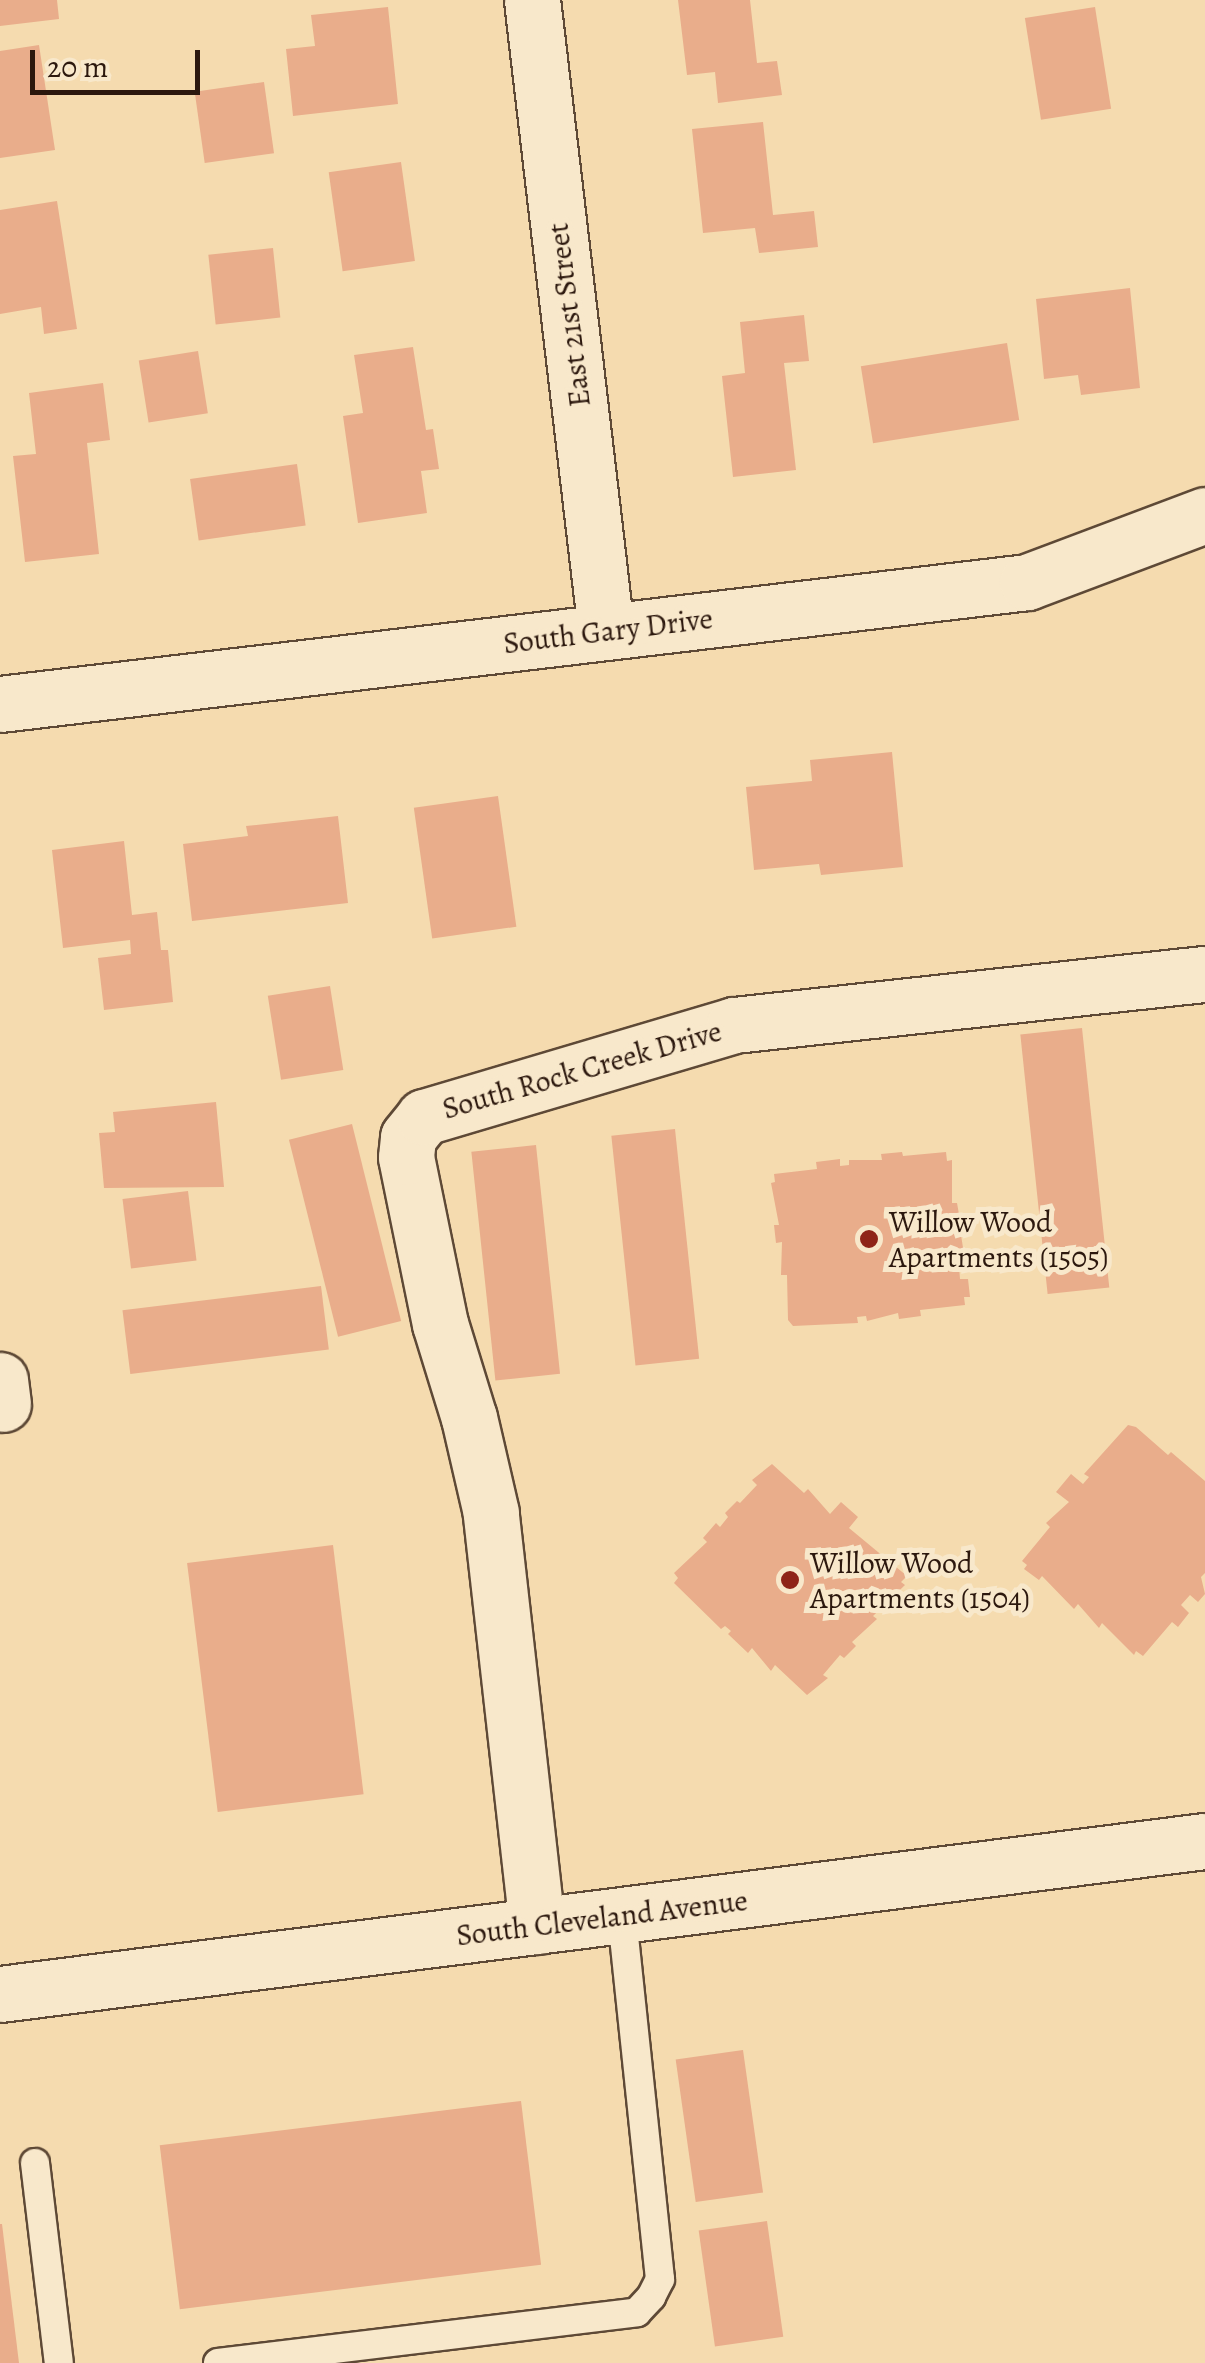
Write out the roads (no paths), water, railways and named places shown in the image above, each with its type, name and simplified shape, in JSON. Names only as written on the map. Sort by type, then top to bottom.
[{"type":"street","name":"East 21st Street","points":[[532,0],[606,631]]},
{"type":"street","name":"South Gary Drive","points":[[0,704],[1027,582],[1205,515]]},
{"type":"street","name":"South Rock Creek Drive","points":[[538,1926],[490,1513],[470,1418],[440,1324],[406,1157],[408,1136],[424,1117],[734,1025],[1205,974]]},
{"type":"street","name":"South Cleveland Avenue","points":[[0,1994],[1205,1841]]},
{"type":"lane","points":[[218,2363],[637,2312],[651,2297],[660,2279],[622,1916]]},
{"type":"lane","points":[[35,2163],[58,2363]]},
{"type":"place","name":"Willow Wood Apartments (1505)","points":[[869,1239]]},
{"type":"place","name":"Willow Wood Apartments (1504)","points":[[790,1580]]}]
